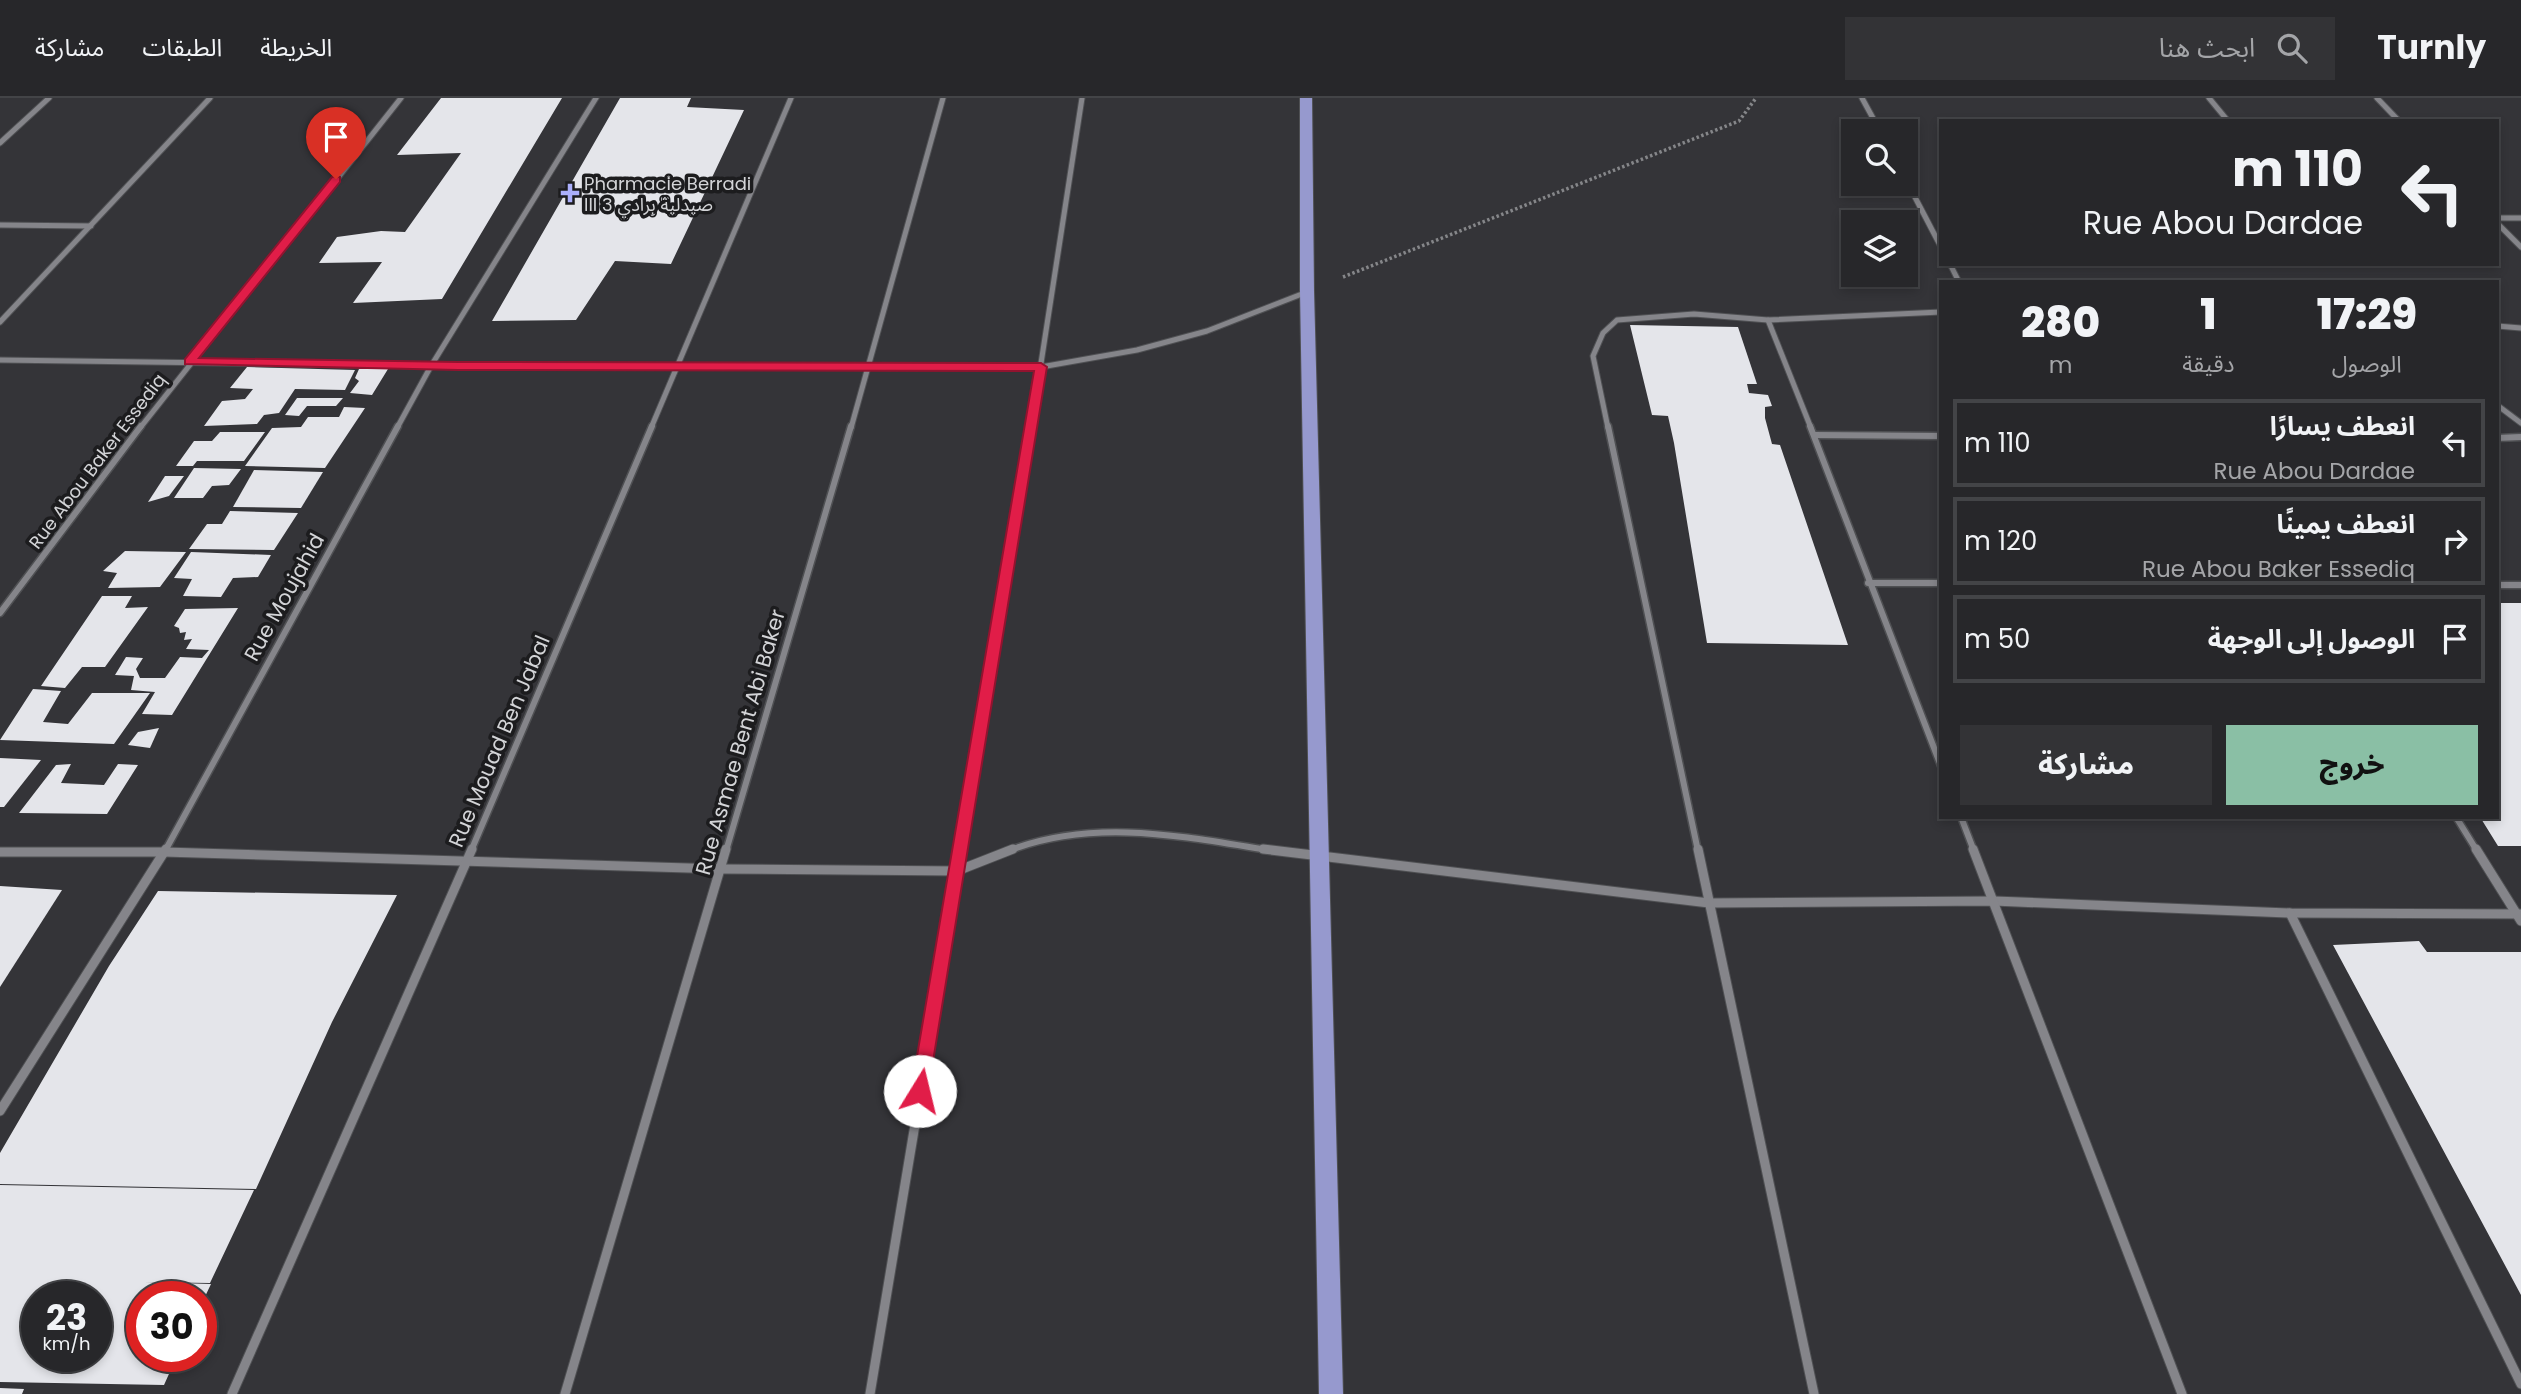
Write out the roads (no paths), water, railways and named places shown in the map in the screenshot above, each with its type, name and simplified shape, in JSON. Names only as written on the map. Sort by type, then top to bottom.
[{"type":"main road","points":[[1306,98],[1307,291],[1331,1394]]},
{"type":"street","points":[[0,143],[49,98]]},
{"type":"street","points":[[0,322],[211,98]]},
{"type":"street","name":"Rue Abou Baker Essediq","points":[[0,613],[189,362],[401,98]]},
{"type":"street","name":"Rue Moujahid","points":[[0,1111],[164,852],[431,366],[596,98]]},
{"type":"street","name":"Rue Mouad Ben Jabal","points":[[232,1394],[467,860],[791,98]]},
{"type":"street","name":"Rue Asmae Bent Abi Baker","points":[[565,1394],[869,366],[943,98]]},
{"type":"street","points":[[870,1394],[1041,367],[1082,98]]},
{"type":"street","points":[[1862,98],[1873,119]]},
{"type":"street","points":[[2209,98],[2226,119]]},
{"type":"street","points":[[2377,98],[2397,119]]},
{"type":"street","points":[[1914,196],[1939,243]]},
{"type":"street","points":[[2499,220],[2521,218]]},
{"type":"street","points":[[2499,222],[2521,247]]},
{"type":"street","points":[[0,225],[90,226]]},
{"type":"street","points":[[0,360],[431,366],[1041,367],[1137,350],[1207,331],[1307,291]]},
{"type":"street","points":[[1814,1394],[1593,356],[1603,332],[1617,320],[1694,314],[1768,320],[1939,312]]},
{"type":"street","points":[[1768,320],[1815,435],[1868,583],[1939,761]]},
{"type":"street","points":[[2499,326],[2521,328]]},
{"type":"street","points":[[2499,406],[2521,423]]},
{"type":"street","points":[[1815,435],[1939,436]]},
{"type":"street","points":[[2499,438],[2521,438]]},
{"type":"street","points":[[1868,583],[1939,583]]},
{"type":"street","points":[[2499,585],[2521,585]]},
{"type":"street","points":[[1962,819],[2182,1394]]},
{"type":"street","points":[[2457,819],[2519,916]]},
{"type":"street","points":[[0,852],[164,852],[721,869],[957,871],[1057,835],[1113,831],[1163,834],[1318,857],[1709,902],[1994,901],[2290,914],[2519,916]]},
{"type":"street","points":[[2290,914],[2521,1384]]},
{"type":"place","name":"Pharmacie Berradi III صيدلية برادي 3","points":[[570,193]]}]
